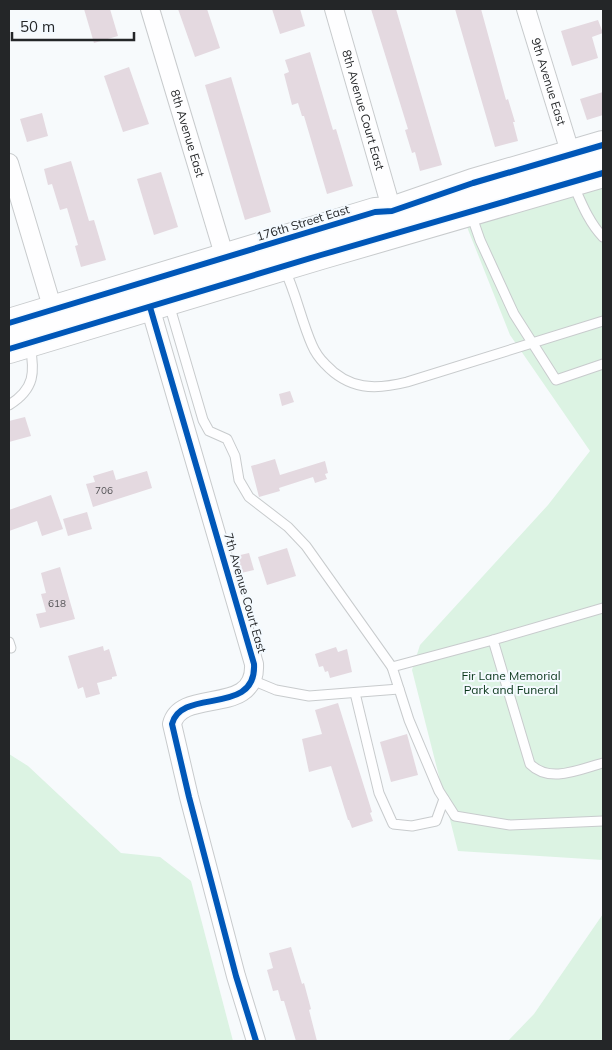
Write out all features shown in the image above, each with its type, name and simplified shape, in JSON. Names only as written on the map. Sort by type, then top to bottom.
[{"type":"main road","name":"176th Street East","points":[[9,323],[375,212],[392,210],[473,183],[603,145]]},
{"type":"main road","points":[[19,346],[603,173]]},
{"type":"main road","points":[[283,267],[298,249],[381,223],[392,210]]},
{"type":"main road","points":[[111,318],[133,298],[216,273],[225,258]]},
{"type":"street","name":"8th Avenue East","points":[[150,9],[225,258]]},
{"type":"street","name":"8th Avenue Court East","points":[[334,9],[392,210]]},
{"type":"street","name":"9th Avenue East","points":[[526,9],[571,155]]},
{"type":"street","points":[[9,163],[52,310]]},
{"type":"street","name":"7th Avenue Court East","points":[[159,304],[252,653],[254,674],[252,680]]},
{"type":"street","points":[[252,680],[244,691],[185,709],[173,719],[172,724],[236,976],[256,1041]]},
{"type":"lane","points":[[572,182],[589,218],[603,237]]},
{"type":"lane","points":[[470,211],[480,240],[514,314],[556,380],[603,364]]},
{"type":"lane","points":[[283,267],[291,283],[312,347],[329,368],[340,377],[353,383],[379,387],[392,386],[603,321]]},
{"type":"lane","points":[[159,304],[203,420],[209,431],[227,439],[235,456],[239,480],[249,496],[288,527],[306,546],[392,667],[409,720],[444,799],[455,816],[510,825],[603,821]]},
{"type":"lane","points":[[9,404],[25,392],[33,375],[34,364],[19,346]]},
{"type":"lane","points":[[392,667],[603,608]]},
{"type":"lane","points":[[493,640],[530,764],[537,770],[556,774],[567,773],[603,763]]},
{"type":"lane","points":[[252,680],[276,690],[310,696],[399,689]]},
{"type":"lane","points":[[355,693],[379,793],[393,824],[412,826],[436,821],[444,799]]},
{"type":"green space","name":"Fir Lane Memorial Park and Funeral","points":[[603,188],[603,860],[458,851],[412,670],[420,645],[548,505],[590,451],[510,335],[467,227]]},
{"type":"green space","points":[[9,754],[28,766],[121,853],[160,857],[191,881],[233,1041],[9,1041]]},
{"type":"green space","points":[[603,914],[603,1041],[508,1041],[534,1014]]},
{"type":"building","points":[[84,9],[110,9],[118,36],[94,43]]},
{"type":"building","points":[[178,9],[207,9],[220,48],[195,57]]},
{"type":"building","points":[[272,9],[300,9],[305,26],[280,34]]},
{"type":"building","points":[[371,9],[396,9],[442,165],[420,171],[415,152],[412,153],[405,130],[408,129]]},
{"type":"building","points":[[455,9],[481,9],[506,100],[508,99],[515,122],[513,122],[518,141],[495,147]]},
{"type":"building","points":[[598,20],[603,33],[592,37],[598,58],[572,66],[561,31]]},
{"type":"building","points":[[310,52],[333,130],[336,129],[353,186],[327,194],[304,116],[302,116],[298,103],[292,105],[284,74],[289,72],[285,60]]},
{"type":"building","points":[[129,67],[149,124],[123,132],[104,76]]},
{"type":"building","points":[[231,77],[271,212],[245,220],[205,85]]},
{"type":"building","points":[[603,92],[603,115],[587,120],[580,99]]},
{"type":"building","points":[[42,113],[48,136],[27,142],[20,119]]},
{"type":"building","points":[[71,161],[89,221],[94,220],[106,260],[81,267],[75,246],[78,245],[67,208],[60,210],[52,184],[48,185],[44,169]]},
{"type":"building","points":[[161,172],[178,227],[154,235],[137,179]]},
{"type":"building","points":[[290,391],[294,402],[282,406],[279,394]]},
{"type":"building","points":[[25,417],[31,436],[9,442],[9,421]]},
{"type":"building","points":[[275,459],[280,475],[325,461],[328,473],[325,474],[327,479],[315,483],[313,477],[279,488],[280,491],[259,497],[251,466]]},
{"type":"building","points":[[113,470],[116,480],[147,471],[152,488],[93,507],[86,484],[95,482],[93,476]]},
{"type":"building","points":[[51,495],[63,529],[42,536],[37,521],[9,531],[9,510]]},
{"type":"building","points":[[87,512],[92,529],[68,536],[63,519]]},
{"type":"building","points":[[287,548],[296,576],[267,585],[258,557]]},
{"type":"building","points":[[249,553],[254,570],[241,573],[236,556]]},
{"type":"building","points":[[60,567],[75,619],[40,628],[36,614],[46,612],[41,594],[46,593],[41,573]]},
{"type":"building","points":[[103,646],[104,651],[109,649],[117,676],[97,683],[100,694],[86,698],[83,687],[78,689],[68,656]]},
{"type":"building","points":[[336,647],[338,652],[347,649],[352,672],[330,678],[328,671],[325,672],[323,666],[319,667],[315,654]]},
{"type":"building","points":[[338,703],[372,812],[370,813],[373,821],[352,828],[331,766],[309,772],[302,739],[322,734],[315,710]]},
{"type":"building","points":[[407,734],[418,775],[391,782],[380,742]]},
{"type":"building","points":[[291,947],[302,984],[304,983],[317,1041],[296,1041],[284,1001],[281,1001],[278,990],[273,991],[267,970],[273,968],[269,953]]},
{"type":"cycle path","points":[[9,323],[375,212],[392,211],[473,183],[603,145]]},
{"type":"cycle path","points":[[9,349],[603,173]]},
{"type":"cycle path","points":[[150,307],[254,664],[252,680],[244,691],[232,697],[189,706],[178,713],[172,724],[236,976],[256,1041]]}]
